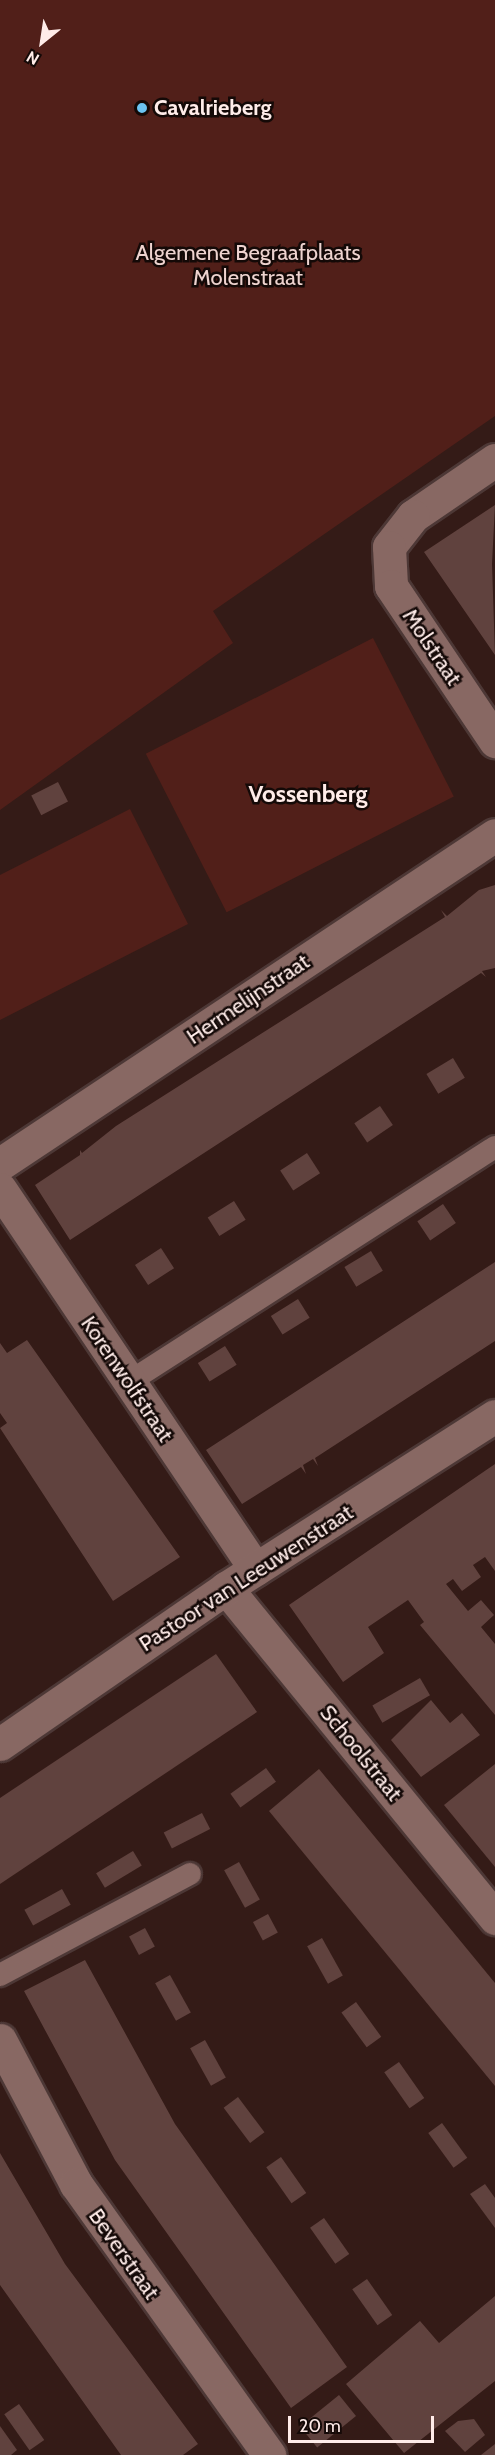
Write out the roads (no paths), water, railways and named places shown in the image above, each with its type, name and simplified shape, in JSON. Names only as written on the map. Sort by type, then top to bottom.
[{"type":"street","name":"Molstraat","points":[[495,460],[413,516],[388,547],[391,586],[495,741]]},
{"type":"street","name":"Hermelijnstraat","points":[[0,1164],[495,835]]},
{"type":"street","name":"Korenwolfstraat","points":[[0,1189],[255,1569]]},
{"type":"street","name":"Pastoor van Leeuwenstraat","points":[[0,1744],[226,1588],[495,1416]]},
{"type":"street","name":"Schoolstraat","points":[[226,1588],[495,1918]]},
{"type":"street","name":"Beverstraat","points":[[0,2040],[76,2184],[269,2455]]},
{"type":"lane","points":[[129,1382],[495,1147]]},
{"type":"lane","points":[[0,1975],[190,1874]]},
{"type":"place","name":"Cavalrieberg","points":[[142,108]]},
{"type":"district","name":"Vossenberg","points":[[308,794]]},
{"type":"park label","name":"Algemene Begraafplaats Molenstraat","points":[[248,264]]}]
